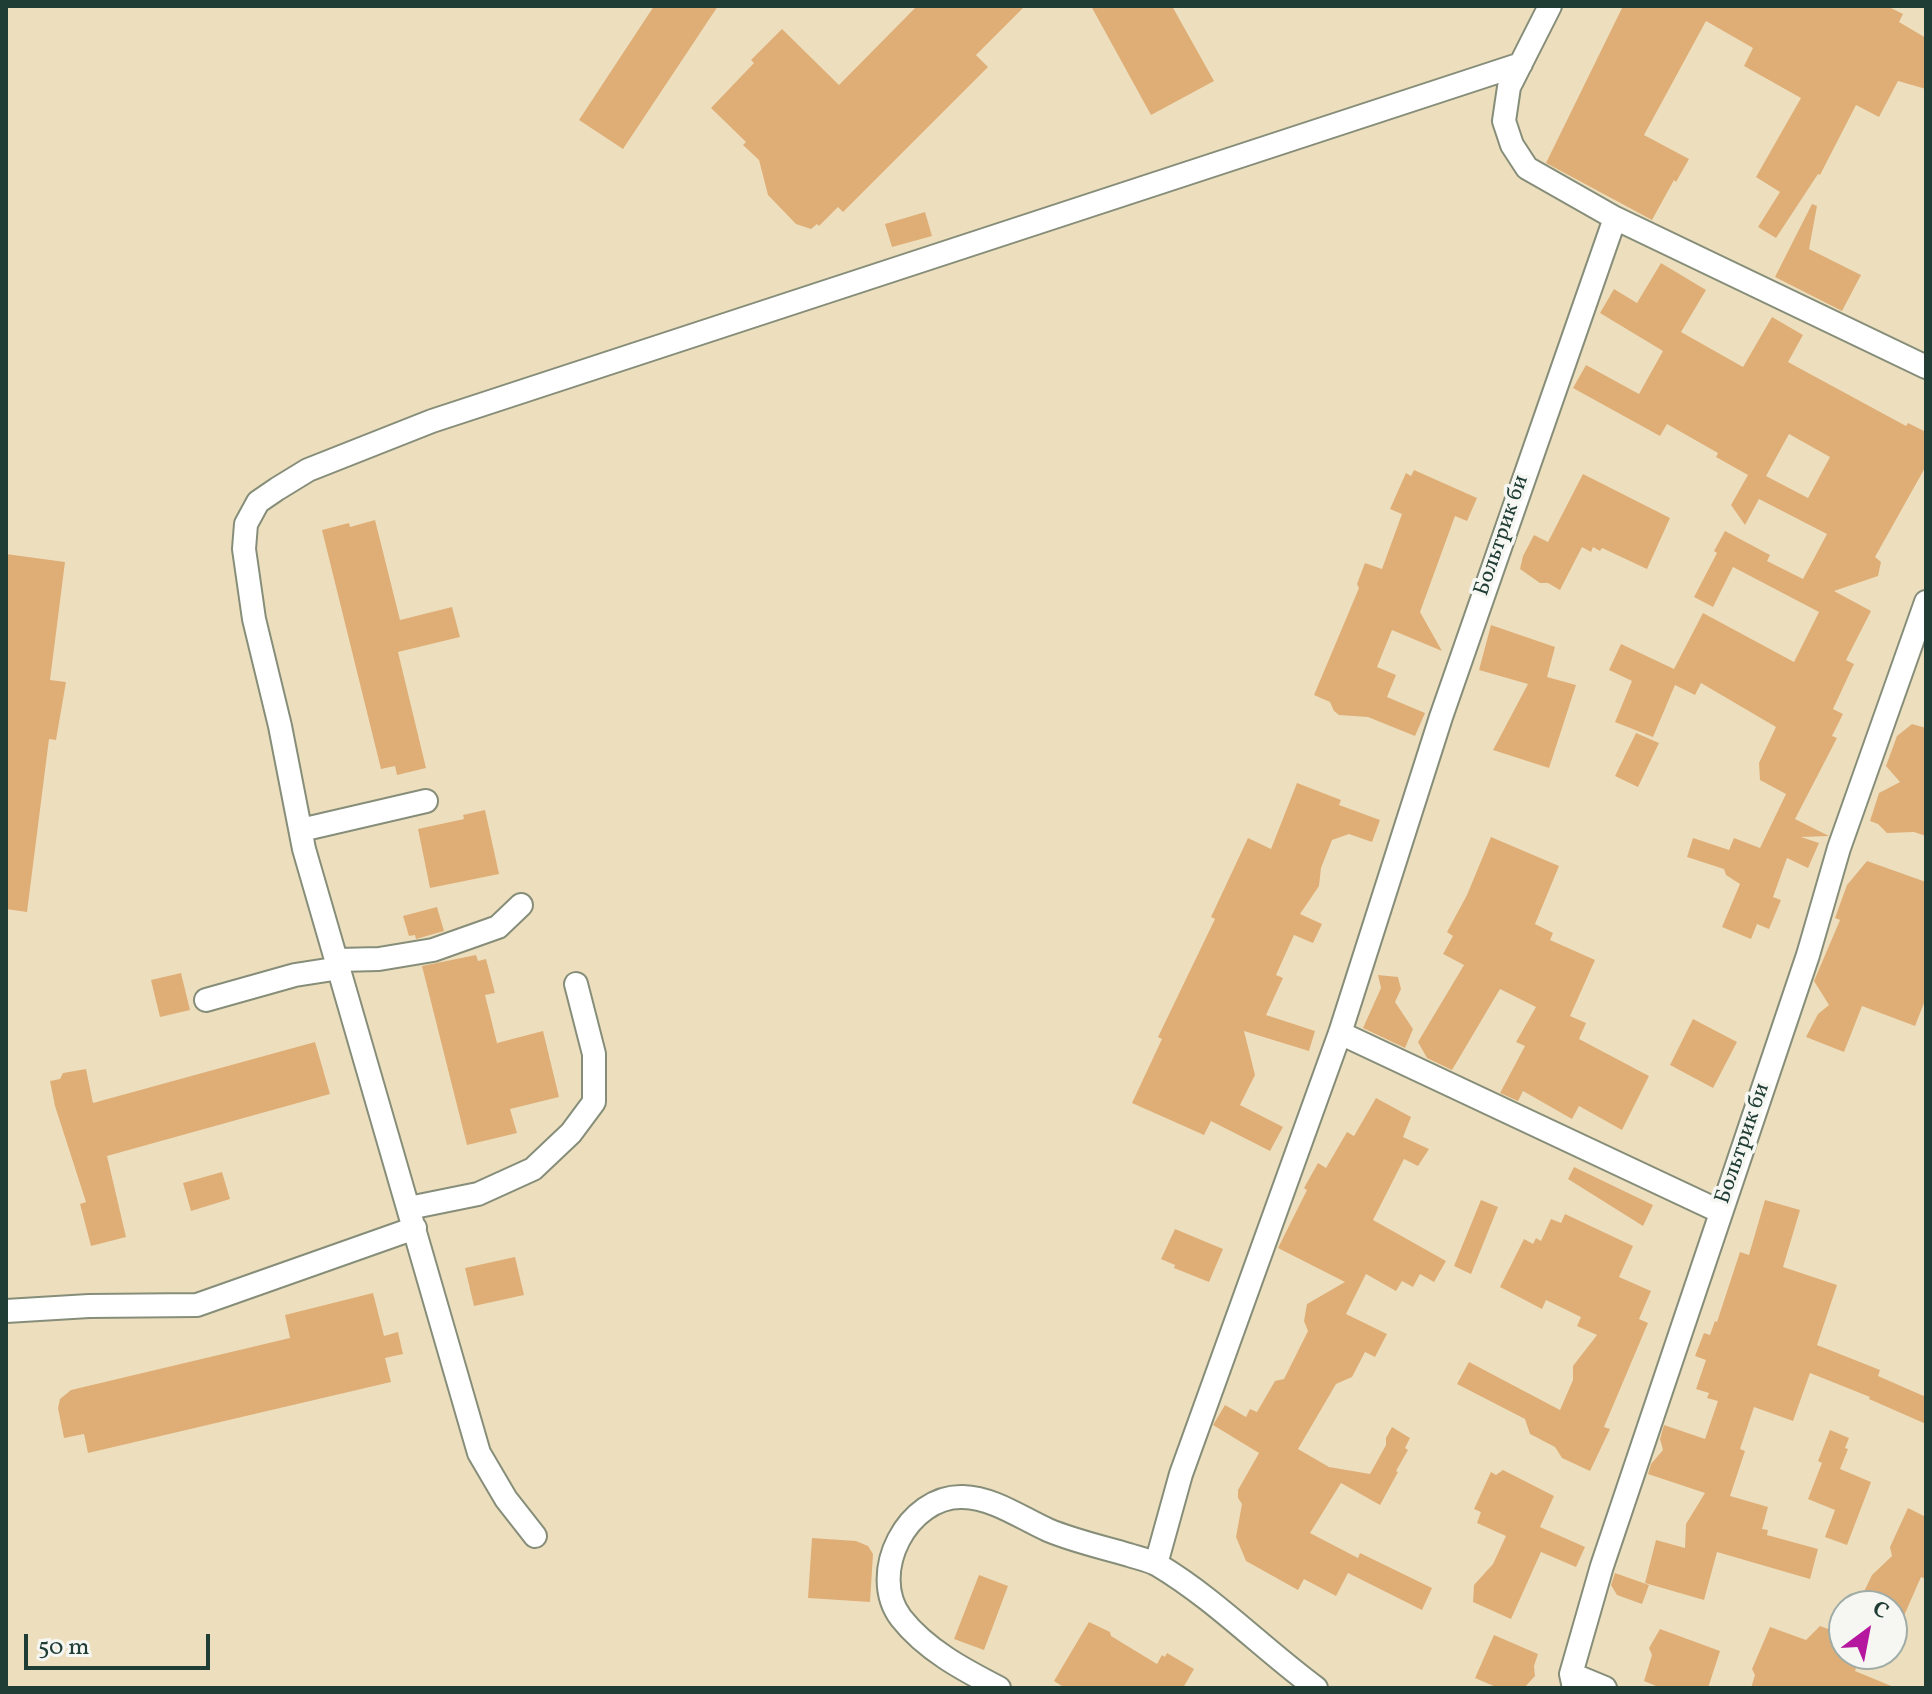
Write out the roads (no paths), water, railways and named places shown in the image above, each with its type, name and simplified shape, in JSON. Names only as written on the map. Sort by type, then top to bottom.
[{"type":"street","points":[[1550,6],[1509,87],[1504,121],[1512,145],[1527,168],[1615,218],[1926,367]]},
{"type":"street","points":[[535,1536],[506,1499],[479,1453],[301,830],[254,619],[244,549],[246,524],[258,502],[308,470],[432,421],[1521,64]]},
{"type":"street","name":"Больтрик би","points":[[1156,1564],[1181,1474],[1340,1033],[1441,717],[1615,218]]},
{"type":"street","name":"Больтрик би","points":[[1572,1681],[1602,1566],[1808,955],[1839,848],[1926,602]]},
{"type":"street","points":[[301,830],[426,801]]},
{"type":"street","points":[[206,1000],[339,964],[433,950],[498,927],[521,905]]},
{"type":"street","points":[[6,1311],[197,1305],[478,1194],[533,1169],[571,1133],[594,1102],[594,1054],[576,984]]},
{"type":"street","points":[[1340,1033],[1721,1212]]},
{"type":"street","points":[[999,1688],[928,1646],[899,1616],[890,1590],[891,1566],[898,1538],[907,1525],[942,1499],[963,1497],[984,1500],[1050,1531],[1156,1564],[1219,1609],[1316,1688]]},
{"type":"street","points":[[1572,1681],[1605,1688]]}]
